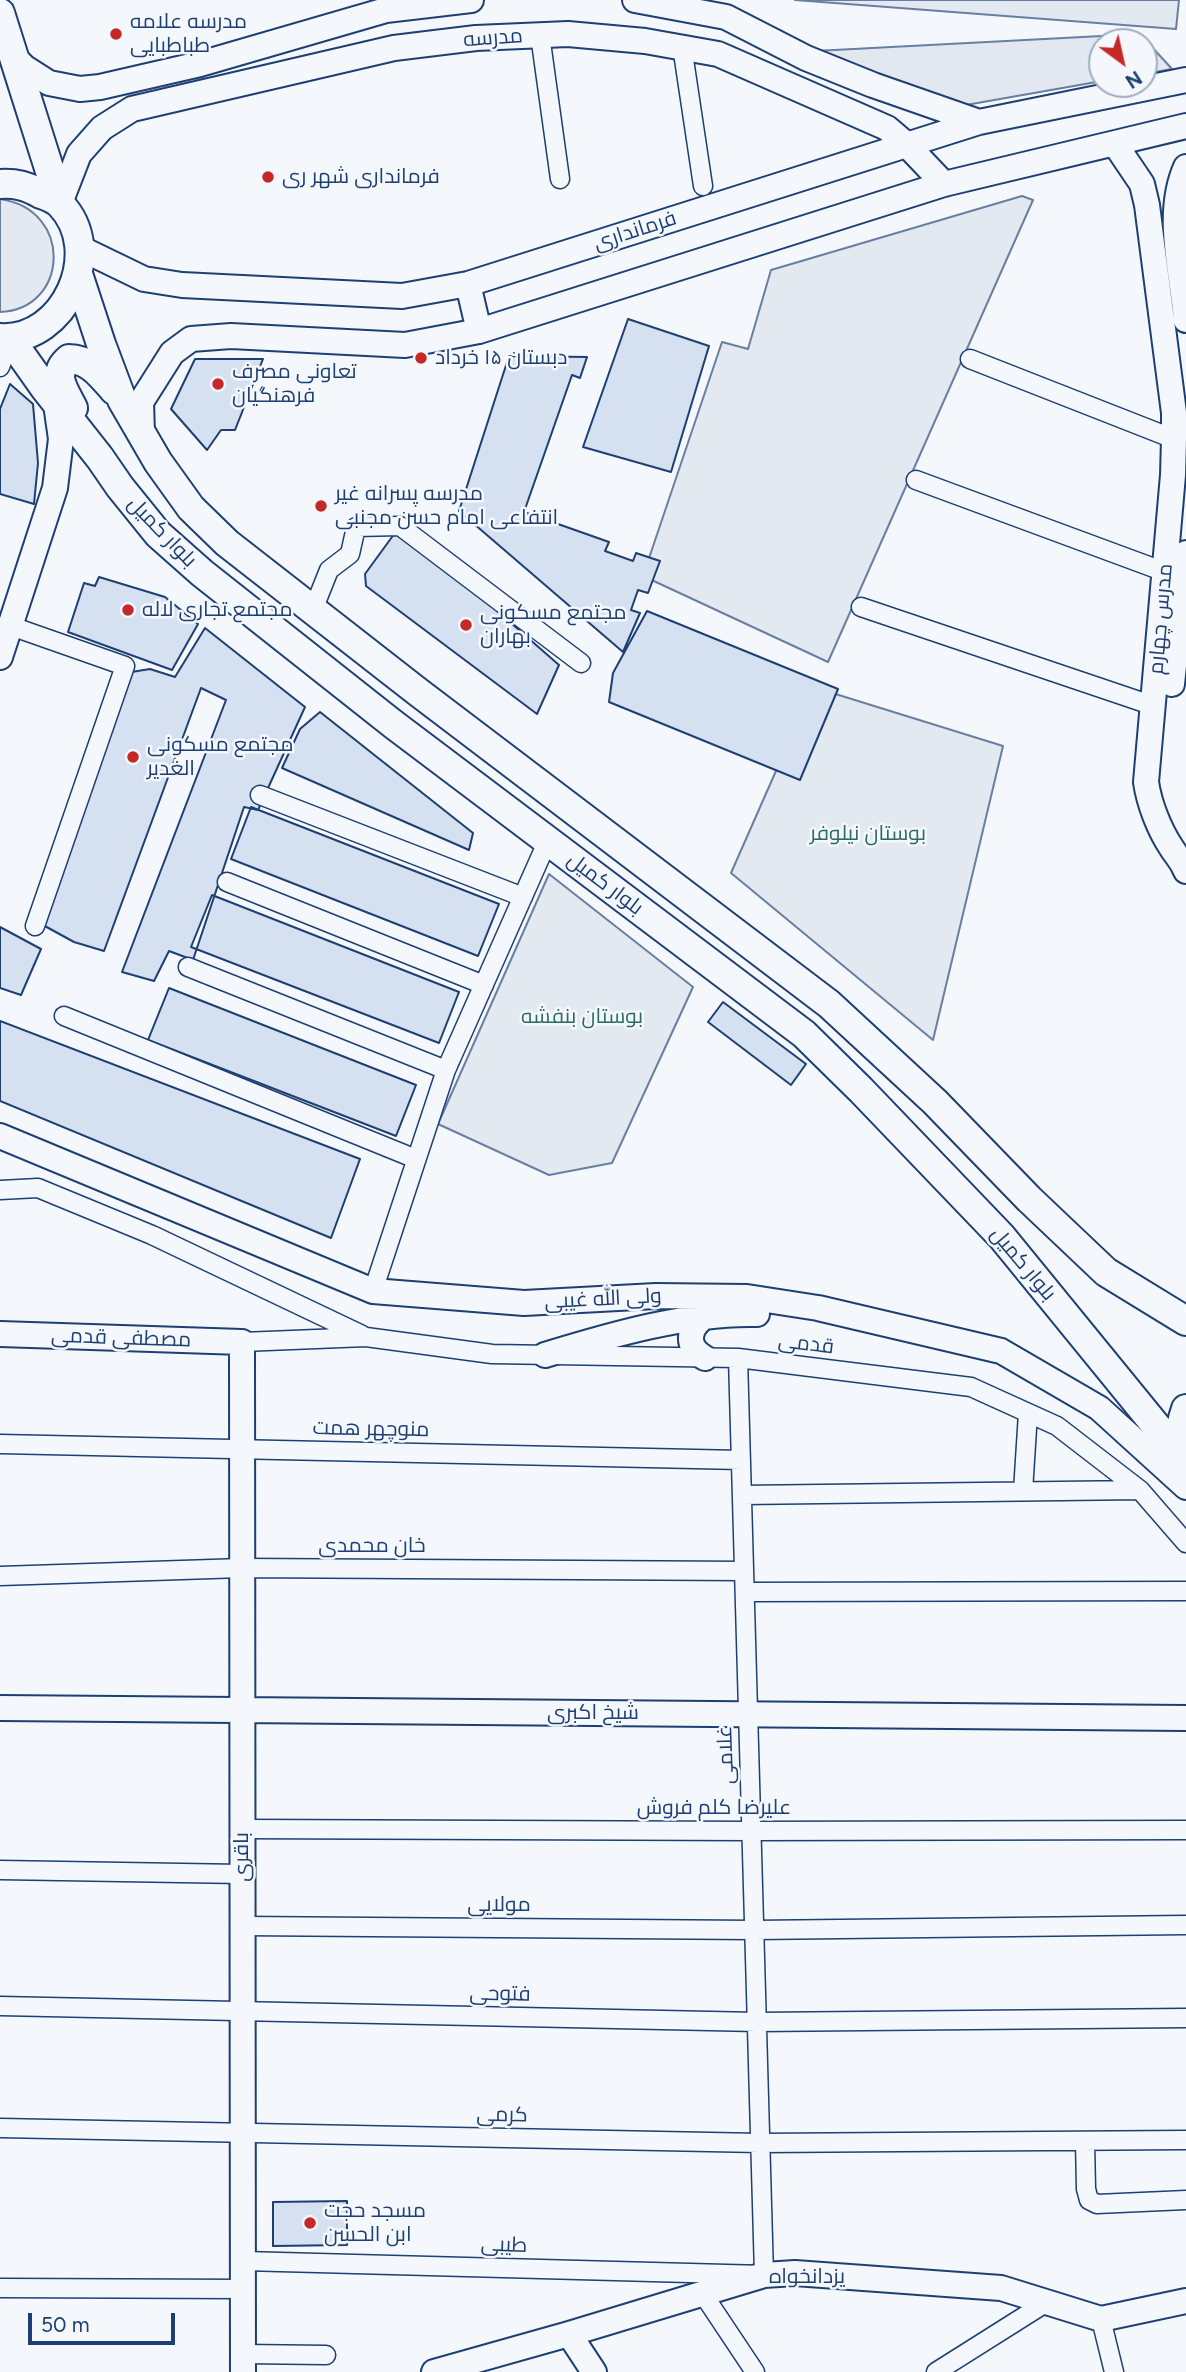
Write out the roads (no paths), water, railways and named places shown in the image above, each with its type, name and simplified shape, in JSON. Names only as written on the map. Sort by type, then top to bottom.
[{"type":"main road","name":"بلوار کمیل","points":[[0,13],[60,203],[73,224],[79,261],[101,344],[122,400],[158,462],[191,508],[227,543],[418,692],[829,1004],[936,1102],[1029,1199],[1106,1272],[1186,1321]]},
{"type":"main road","points":[[0,184],[21,184],[60,203]]},
{"type":"main road","points":[[5,338],[34,331],[55,317],[70,297],[79,261]]},
{"type":"main road","name":"بلوار کمیل","points":[[5,338],[158,534],[202,573],[393,724],[804,1034],[1002,1237],[1183,1466]]},
{"type":"main road","points":[[100,458],[58,375],[61,366],[69,359],[79,359],[91,366],[122,400]]},
{"type":"main road","points":[[1183,1466],[1181,1422],[1186,1409]]},
{"type":"street","name":"مدرسه","points":[[13,56],[24,67],[49,83],[80,89],[100,87],[200,64],[384,5],[471,0]]},
{"type":"street","points":[[635,0],[724,9],[818,62],[873,85],[979,122]]},
{"type":"street","points":[[718,54],[724,9]]},
{"type":"street","name":"مدرسه","points":[[60,203],[79,154],[102,128],[132,109],[394,48],[476,38],[568,34],[682,46],[718,54],[887,128],[907,145],[943,184]]},
{"type":"street","points":[[540,35],[559,179]]},
{"type":"street","points":[[682,46],[703,186]]},
{"type":"street","name":"فرمانداری","points":[[79,261],[144,279],[182,285],[402,296],[468,284],[979,122],[1186,80]]},
{"type":"street","points":[[142,434],[141,402],[172,353],[191,339],[231,336],[405,345],[479,331],[943,184],[1186,126]]},
{"type":"street","name":"مدرس چهارم","points":[[1115,144],[1142,184],[1147,205],[1174,413],[1165,572],[1146,782],[1148,797],[1181,858]]},
{"type":"street","points":[[1186,167],[1178,185],[1175,222],[1186,320]]},
{"type":"street","points":[[468,284],[479,331]]},
{"type":"street","points":[[0,367],[5,338]]},
{"type":"street","points":[[970,359],[1174,439]]},
{"type":"street","points":[[0,657],[55,488],[61,439],[57,404]]},
{"type":"street","points":[[916,480],[1165,572]]},
{"type":"street","points":[[313,610],[329,570],[350,554],[356,527],[400,526],[581,663]]},
{"type":"street","name":"مدرس چهارم","points":[[1181,858],[1165,801],[1164,760],[1182,634],[1186,552]]},
{"type":"street","points":[[861,607],[1154,706]]},
{"type":"street","points":[[11,626],[125,666],[34,926]]},
{"type":"street","points":[[260,795],[523,897]]},
{"type":"street","points":[[373,1292],[446,1070],[548,840]]},
{"type":"street","points":[[227,881],[484,985]]},
{"type":"street","points":[[188,967],[446,1070]]},
{"type":"street","points":[[64,1016],[416,1159]]},
{"type":"street","name":"ولی الله غیبی","points":[[0,1136],[373,1292],[524,1303],[656,1296],[747,1297],[838,1313],[1001,1351],[1099,1408],[1186,1487]]},
{"type":"street","points":[[0,1190],[38,1188],[152,1235],[366,1337]]},
{"type":"street","points":[[545,1355],[708,1315],[811,1316],[838,1313]]},
{"type":"street","points":[[705,1358],[694,1349],[690,1336],[695,1324],[708,1315]]},
{"type":"street","name":"مصطفی قدمی","points":[[0,1334],[242,1342]]},
{"type":"street","points":[[242,1342],[366,1337]]},
{"type":"street","name":"قدمی","points":[[366,1337],[492,1354],[738,1358],[971,1387],[1057,1426],[1140,1490],[1186,1543]]},
{"type":"street","name":"باقری","points":[[242,1342],[243,2363]]},
{"type":"street","name":"غلامی","points":[[738,1358],[764,2275]]},
{"type":"street","points":[[1023,1491],[1028,1413]]},
{"type":"street","name":"منوچهر همت","points":[[0,1444],[741,1460]]},
{"type":"street","points":[[742,1494],[1140,1490]]},
{"type":"street","name":"خان محمدی","points":[[0,1576],[242,1568],[744,1571]]},
{"type":"street","points":[[745,1592],[1186,1591]]},
{"type":"street","name":"شیخ اکبری","points":[[0,1708],[1186,1718]]},
{"type":"street","name":"علیرضا کلم فروش","points":[[243,1829],[1186,1830]]},
{"type":"street","points":[[0,1870],[242,1874]]},
{"type":"street","name":"مولایی","points":[[243,1926],[754,1930],[1186,1926]]},
{"type":"street","name":"فتوحی","points":[[0,2006],[757,2022],[1186,2018]]},
{"type":"street","name":"کرمی","points":[[0,2128],[760,2143],[1186,2140]]},
{"type":"street","points":[[1085,2141],[1086,2189],[1089,2200],[1097,2204],[1186,2200]]},
{"type":"street","name":"طیبی","points":[[243,2261],[764,2275]]},
{"type":"street","name":"یزدانخواه","points":[[434,2372],[764,2275],[795,2273],[1001,2288],[1101,2319],[1186,2301]]},
{"type":"street","points":[[0,2288],[243,2289]]},
{"type":"street","points":[[703,2294],[755,2372]]},
{"type":"street","points":[[936,2372],[1046,2302]]},
{"type":"street","points":[[1101,2319],[1114,2372]]},
{"type":"street","points":[[569,2334],[594,2372]]},
{"type":"street","points":[[243,2363],[326,2355]]},
{"type":"place","name":"مدرسه علامه طباطبایی","points":[[116,34]]},
{"type":"place","name":"فرمانداری شهر ری","points":[[268,177]]},
{"type":"place","name":"دبستان ۱۵ خرداد","points":[[421,358]]},
{"type":"place","name":"تعاونی مصرف فرهنگیان","points":[[218,384]]},
{"type":"place","name":"مدرسه پسرانه غیر انتفاعی امام حسن مجنبی","points":[[321,506]]},
{"type":"place","name":"مجتمع تجاری لاله","points":[[128,610]]},
{"type":"place","name":"مجتمع مسکونی بهاران","points":[[466,625]]},
{"type":"place","name":"مجتمع مسکونی الغدیر","points":[[133,757]]},
{"type":"place","name":"مسجد حجت ابن الحسن","points":[[310,2223]]},
{"type":"park label","name":"بوستان نیلوفر","points":[[868,834]]},
{"type":"park label","name":"بوستان بنفشه","points":[[582,1017]]}]
